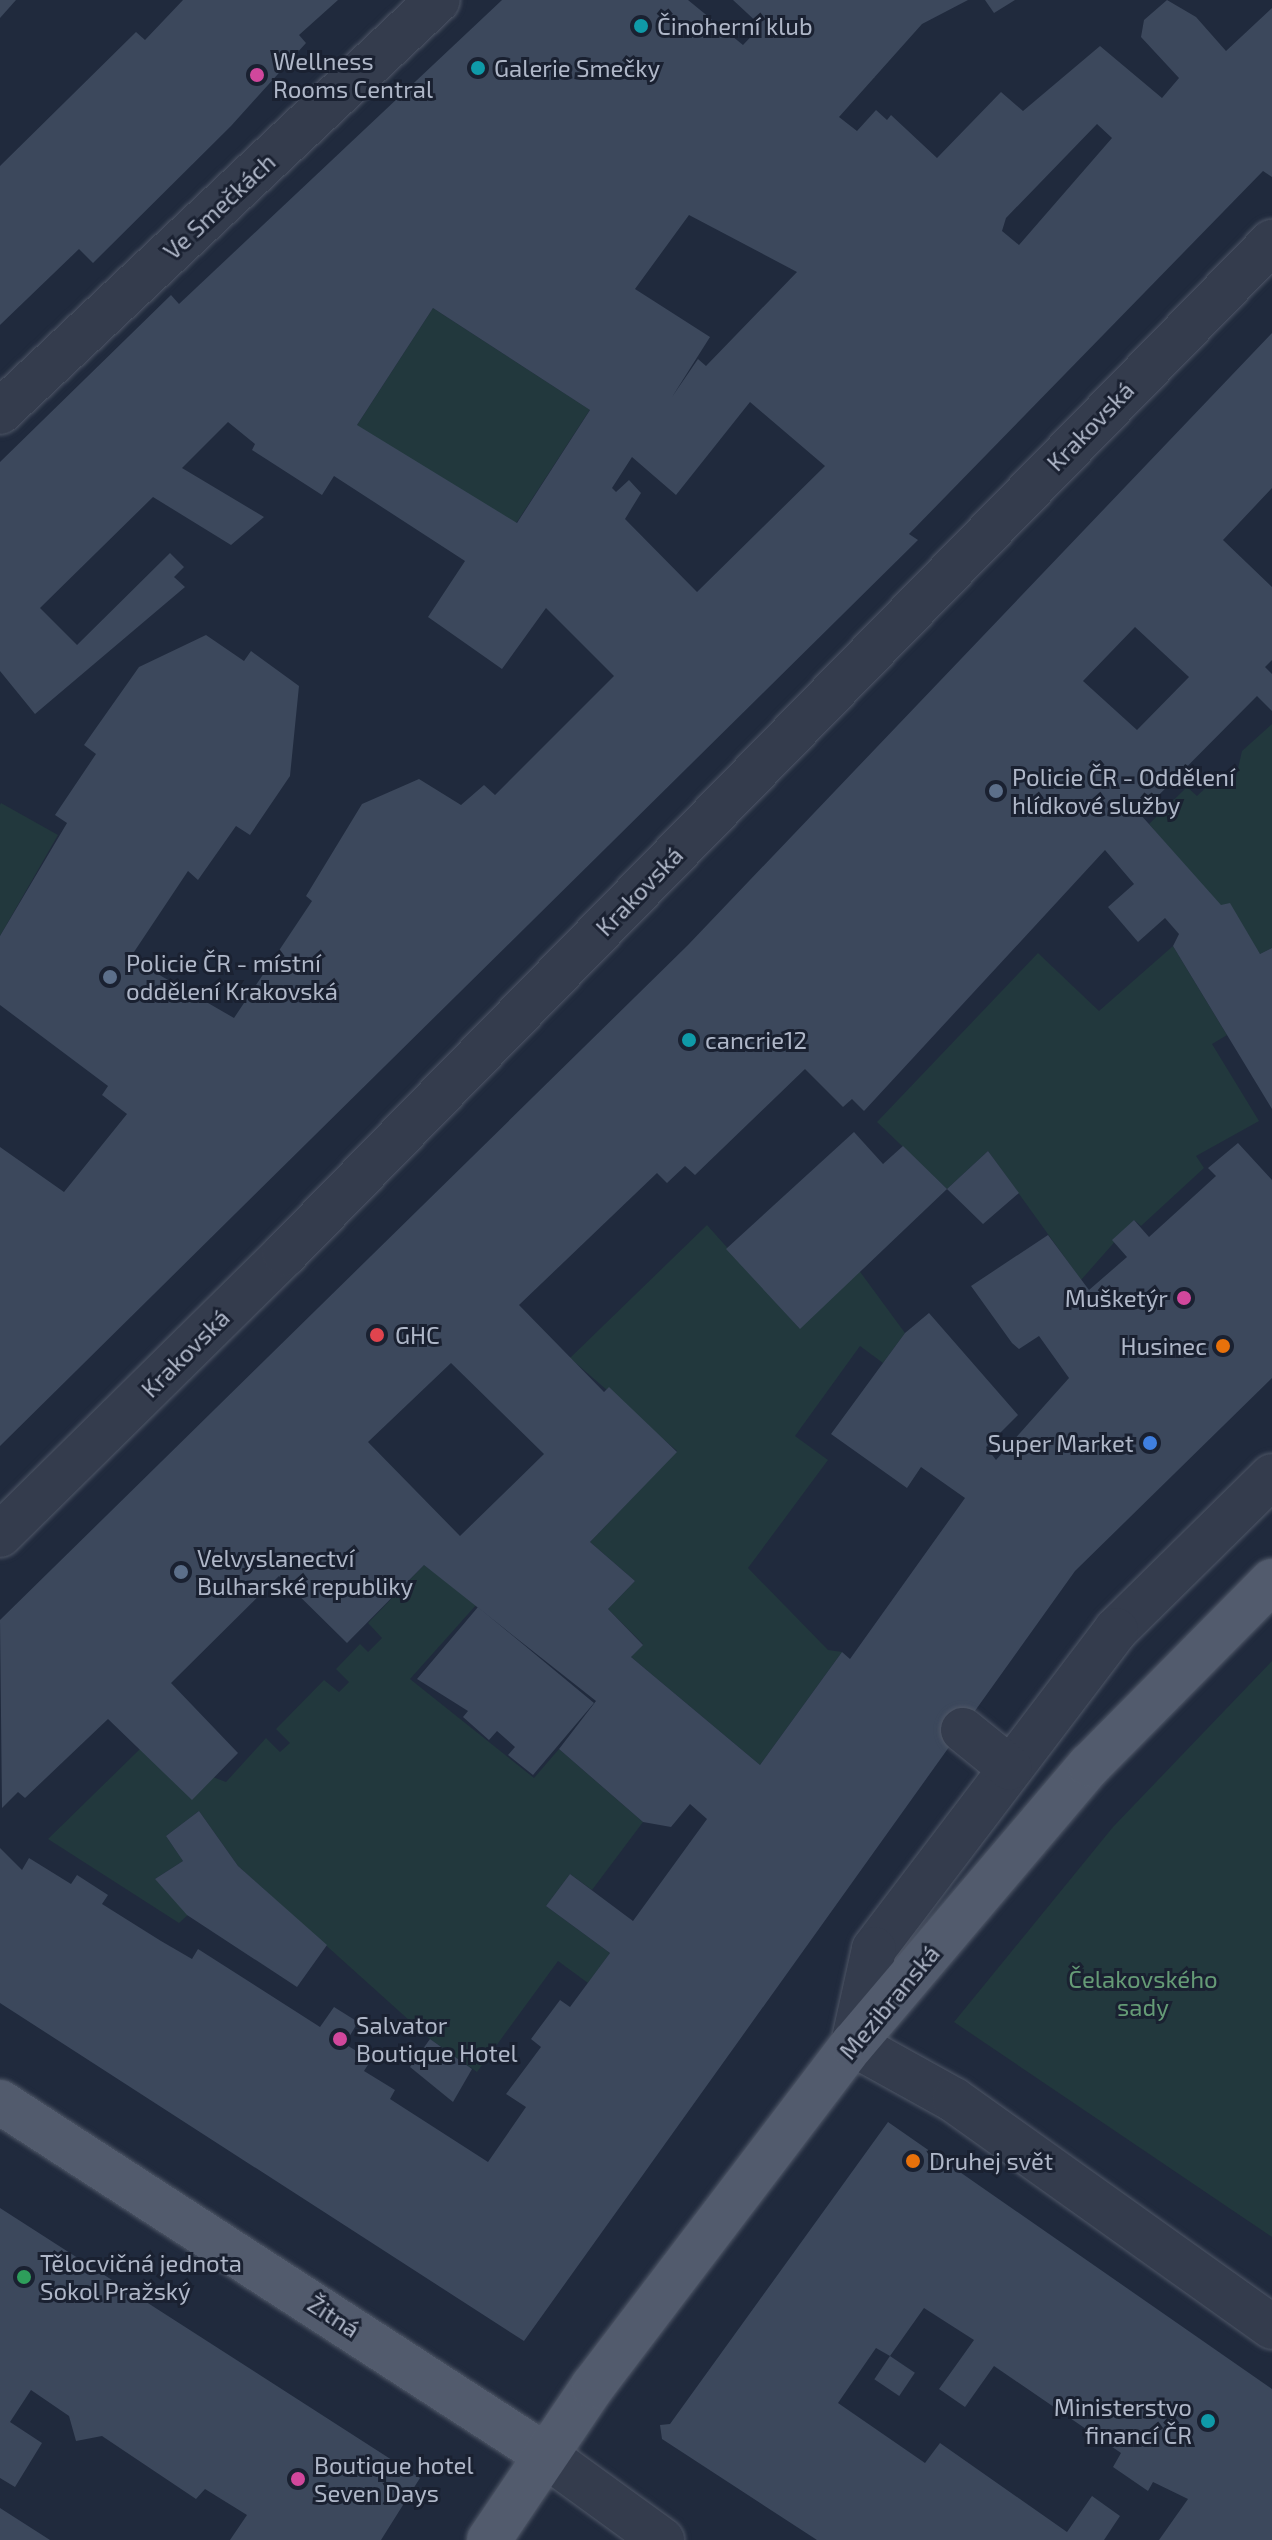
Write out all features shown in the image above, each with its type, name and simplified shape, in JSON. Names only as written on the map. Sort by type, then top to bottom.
[{"type":"main road","name":"Mezibranská","points":[[489,2540],[545,2455],[853,2044],[1090,1765],[1272,1581]]},
{"type":"main road","name":"Žitná","points":[[0,2102],[545,2455]]},
{"type":"street","name":"Ve Smečkách","points":[[0,412],[438,0]]},
{"type":"street","name":"Krakovská","points":[[0,1535],[285,1254],[1272,242]]},
{"type":"street","points":[[1272,1476],[1116,1630],[874,1949],[853,2044],[954,2100],[1272,2327]]},
{"type":"street","points":[[963,1730],[1010,1768]]},
{"type":"street","name":"Žitná","points":[[545,2455],[662,2540]]},
{"type":"green space","points":[[433,308],[590,410],[514,527],[357,425]]},
{"type":"green space","points":[[1272,724],[1272,948],[1260,954],[1149,824],[1187,787],[1197,796],[1214,780],[1236,777],[1242,751]]},
{"type":"green space","points":[[0,805],[58,835],[0,936]]},
{"type":"green space","points":[[1173,946],[1227,1035],[1212,1044],[1259,1121],[1196,1156],[1204,1168],[1141,1226],[1134,1220],[1081,1280],[988,1151],[947,1189],[877,1122],[1038,953],[1099,1011]]},
{"type":"green space","points":[[707,1225],[799,1328],[858,1269],[905,1333],[883,1363],[860,1346],[795,1436],[828,1460],[748,1568],[828,1650],[842,1652],[760,1765],[631,1657],[643,1644],[608,1609],[635,1581],[590,1542],[677,1451],[570,1358]]},
{"type":"green space","points":[[424,1565],[477,1604],[410,1679],[534,1778],[559,1749],[643,1822],[592,1890],[570,1874],[546,1906],[610,1953],[588,1983],[558,1961],[477,2072],[430,2039],[238,1866],[199,1811],[166,1836],[183,1861],[155,1879],[190,1913],[179,1923],[48,1839],[140,1749],[226,1782],[266,1738],[280,1752],[290,1743],[276,1729],[324,1680],[339,1692],[349,1682],[336,1669],[360,1644],[368,1652],[382,1638],[368,1623]]},
{"type":"green space","name":"Čelakovského sady","points":[[1272,1661],[1272,2237],[954,2022],[1113,1827]]},
{"type":"building","points":[[0,0],[16,0],[0,18]]},
{"type":"building","points":[[183,0],[338,0],[299,35],[306,43],[231,126],[93,263],[79,249],[0,325],[0,166],[136,32],[145,40]]},
{"type":"building","points":[[502,0],[688,0],[743,45],[761,26],[733,0],[968,0],[922,24],[839,117],[857,131],[876,110],[887,120],[891,115],[937,158],[1001,92],[1023,111],[1100,46],[1162,98],[1179,78],[1141,37],[1144,20],[1167,0],[1196,17],[1226,51],[1272,8],[1272,177],[1263,171],[909,534],[918,540],[0,1446],[0,1147],[64,1192],[127,1114],[102,1095],[108,1086],[0,1005],[0,936],[67,823],[55,815],[96,754],[84,745],[139,667],[206,635],[244,661],[251,651],[299,686],[290,776],[250,835],[236,826],[198,880],[188,871],[130,958],[234,1018],[312,901],[306,896],[362,804],[419,779],[461,805],[484,785],[495,795],[614,676],[546,608],[502,669],[428,617],[465,561],[334,476],[322,495],[252,450],[255,444],[228,422],[182,468],[264,517],[231,545],[153,497],[40,608],[77,645],[170,553],[184,567],[174,577],[185,587],[35,714],[0,671],[0,462],[171,295],[179,304]],"holes":[[[1097,124],[1112,138],[1019,245],[1002,231],[1006,218]],[[689,215],[797,272],[706,366],[698,359],[672,397],[710,337],[635,289]],[[433,308],[590,410],[517,523],[357,425]],[[750,402],[825,466],[697,592],[625,519],[641,493],[629,480],[616,492],[612,488],[632,457],[676,495]]]},
{"type":"building","points":[[985,0],[1015,0],[994,13]]},
{"type":"building","points":[[1272,333],[1272,488],[1223,540],[1272,587],[1272,660],[1265,667],[1272,674],[1272,711],[1257,696],[1140,814],[1221,905],[1230,903],[1260,954],[1272,948],[1272,1109],[1173,946],[1179,934],[1165,918],[1138,942],[1108,907],[1134,884],[1105,850],[864,1111],[852,1099],[843,1107],[805,1069],[695,1175],[685,1166],[667,1183],[657,1173],[519,1305],[604,1392],[609,1387],[677,1452],[590,1542],[635,1581],[608,1609],[643,1645],[631,1657],[760,1765],[842,1652],[850,1659],[965,1498],[921,1467],[907,1488],[831,1434],[905,1333],[929,1313],[1018,1415],[986,1447],[996,1460],[1069,1378],[1039,1336],[1019,1349],[1012,1343],[971,1286],[1048,1235],[1089,1290],[1127,1257],[1112,1240],[1134,1220],[1149,1237],[1216,1176],[1208,1168],[1238,1143],[1272,1180],[1272,1378],[1075,1571],[524,2341],[0,2003],[0,1848],[22,1870],[29,1858],[71,1884],[77,1875],[108,1895],[102,1904],[161,1941],[192,1959],[198,1949],[320,2027],[334,2007],[358,2022],[345,2044],[371,2060],[364,2071],[395,2090],[390,2099],[488,2162],[526,2107],[506,2094],[541,2047],[531,2039],[560,2000],[570,2007],[610,1953],[546,1906],[570,1874],[633,1921],[707,1819],[690,1804],[671,1827],[643,1822],[559,1749],[596,1701],[424,1565],[347,1643],[279,1576],[171,1683],[238,1753],[192,1800],[108,1719],[25,1798],[18,1792],[2,1808],[0,1620],[688,945]],"holes":[[[1135,627],[1189,677],[1137,730],[1083,681]],[[451,1363],[544,1454],[460,1536],[368,1442]]]},
{"type":"building","points":[[854,1132],[883,1164],[903,1146],[947,1189],[800,1329],[726,1249]]},
{"type":"building","points":[[988,1151],[1019,1193],[983,1224],[947,1189]]},
{"type":"building","points":[[478,1607],[594,1703],[533,1775],[508,1755],[515,1747],[497,1731],[489,1740],[463,1717],[468,1711],[417,1679]]},
{"type":"building","points":[[199,1811],[238,1866],[327,1945],[297,1987],[187,1915],[155,1879],[183,1861],[166,1836]]},
{"type":"building","points":[[430,2039],[472,2069],[453,2102],[410,2067]]},
{"type":"building","points":[[888,2122],[1272,2389],[1272,2540],[1159,2540],[1188,2499],[1153,2482],[1148,2491],[1113,2467],[1121,2453],[994,2366],[965,2407],[939,2389],[974,2340],[924,2308],[890,2356],[876,2348],[838,2403],[925,2463],[940,2443],[1067,2532],[1092,2496],[1120,2516],[1104,2540],[817,2540],[662,2439],[660,2425],[670,2424]]},
{"type":"building","points":[[0,2208],[420,2478],[381,2540],[230,2540],[247,2515],[205,2489],[196,2499],[102,2436],[76,2441],[69,2416],[31,2390],[10,2422],[42,2443],[15,2487],[0,2478]]},
{"type":"building","points":[[890,2356],[915,2373],[899,2396],[874,2379]]},
{"type":"building","points":[[0,2508],[50,2540],[0,2540]]},
{"type":"place","name":"Činoherní klub","points":[[641,26]]},
{"type":"place","name":"Galerie Smečky","points":[[478,68]]},
{"type":"place","name":"Wellness Rooms Central","points":[[257,75]]},
{"type":"place","name":"Policie ČR - Oddělení hlídkové služby","points":[[996,791]]},
{"type":"place","name":"Policie ČR - místní oddělení Krakovská","points":[[110,977]]},
{"type":"place","name":"cancrie12","points":[[689,1040]]},
{"type":"place","name":"Mušketýr","points":[[1184,1298]]},
{"type":"place","name":"GHC","points":[[377,1335]]},
{"type":"place","name":"Husinec","points":[[1223,1346]]},
{"type":"place","name":"Super Market","points":[[1150,1443]]},
{"type":"place","name":"Velvyslanectví Bulharské republiky","points":[[181,1572]]},
{"type":"place","name":"Salvator Boutique Hotel","points":[[340,2039]]},
{"type":"place","name":"Druhej svět","points":[[913,2161]]},
{"type":"place","name":"Tělocvičná jednota Sokol Pražský","points":[[24,2277]]},
{"type":"place","name":"Ministerstvo financí ČR","points":[[1208,2421]]},
{"type":"place","name":"Boutique hotel Seven Days","points":[[298,2479]]}]
